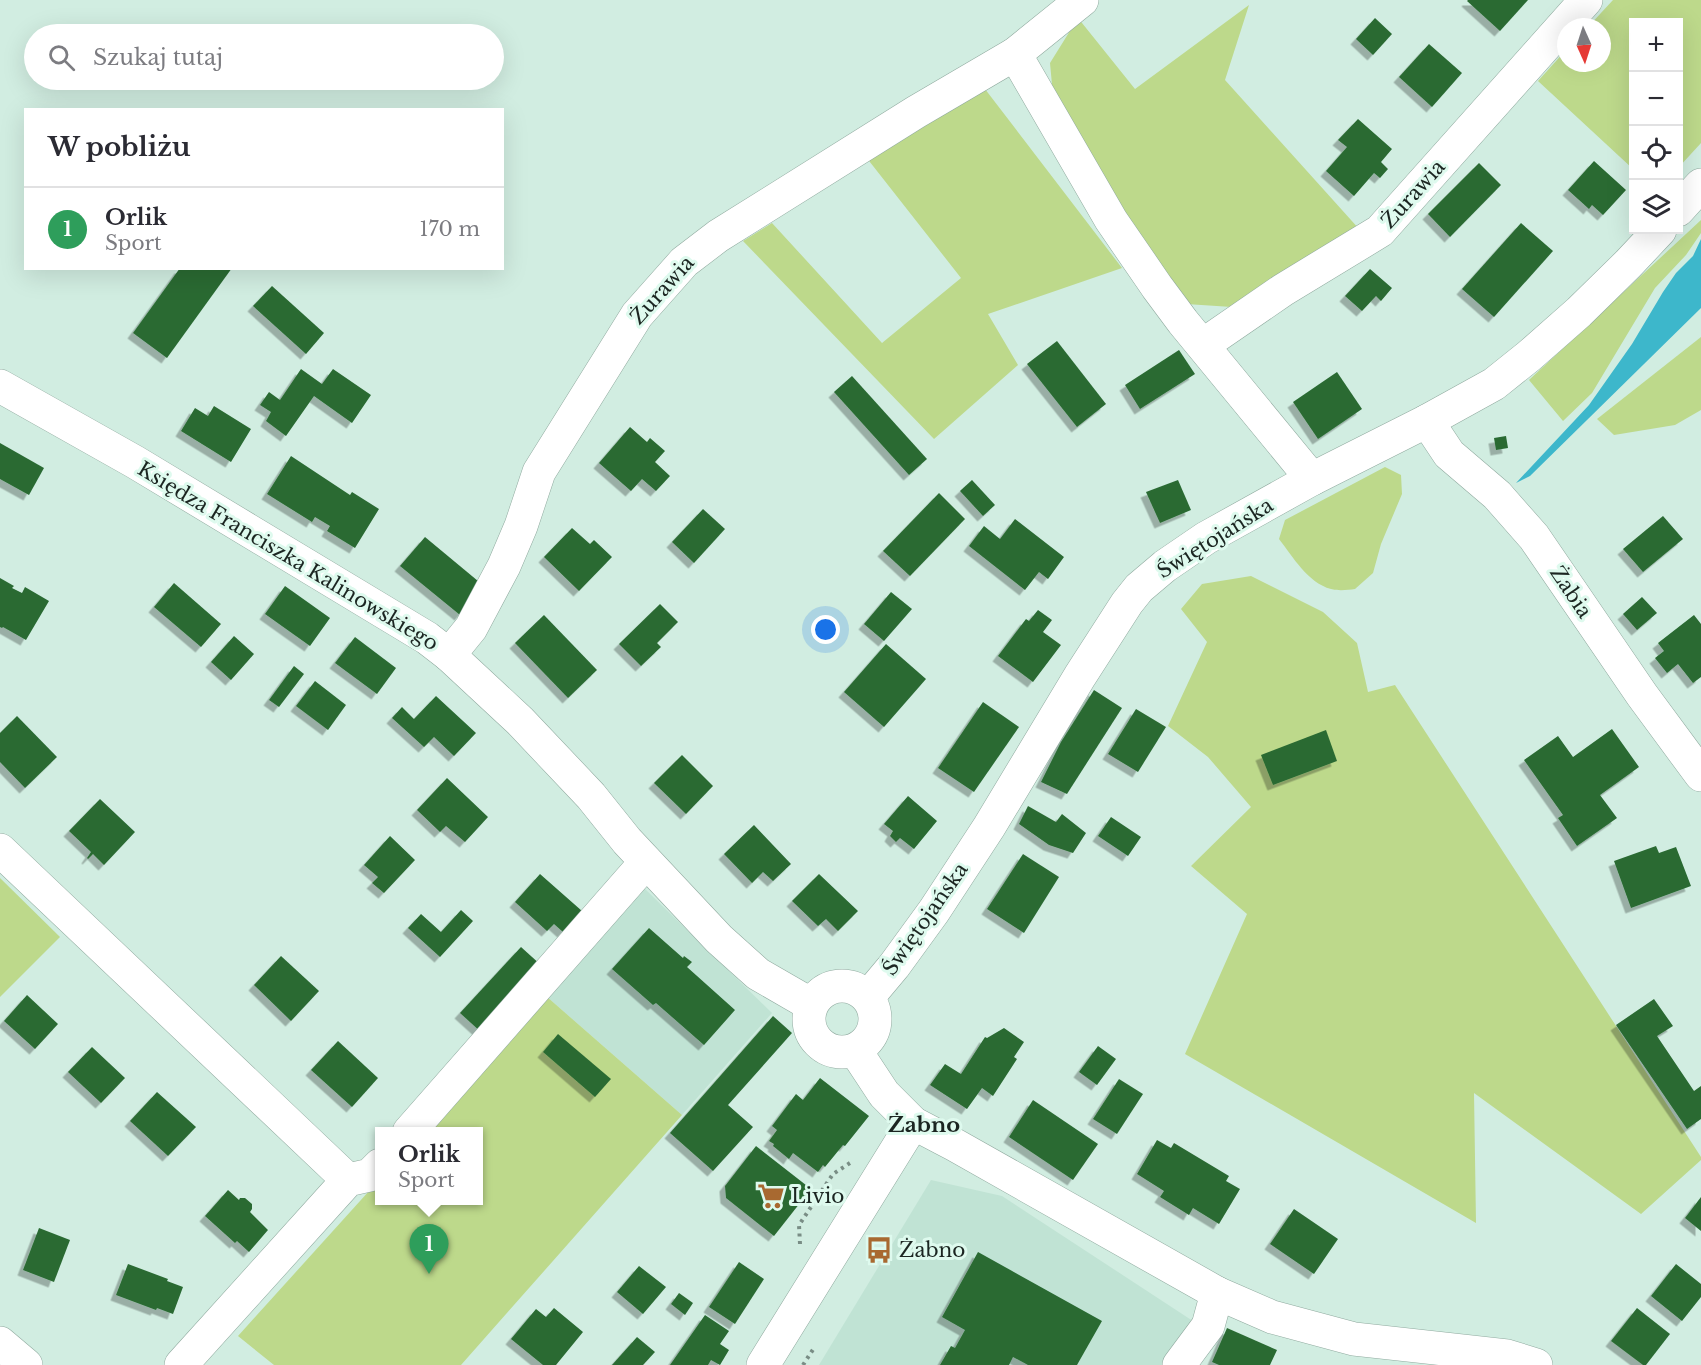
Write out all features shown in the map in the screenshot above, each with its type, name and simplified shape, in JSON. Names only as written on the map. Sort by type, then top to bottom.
[{"type":"street","name":"Żurawia","points":[[449,655],[471,628],[504,566],[521,526],[539,472],[637,315],[684,262],[728,230],[916,112],[1015,54],[1082,0]]},
{"type":"street","name":"Żurawia","points":[[1203,345],[1283,290],[1380,231],[1587,0]]},
{"type":"street","points":[[1015,54],[1112,220],[1157,287],[1312,479]]},
{"type":"street","points":[[1683,205],[1701,185]]},
{"type":"street","name":"Świętojańska","points":[[868,997],[894,966],[959,873],[1086,667],[1139,588],[1165,566],[1206,538],[1312,479],[1494,384],[1579,312],[1656,234]]},
{"type":"street","name":"Księdza Franciszka Kalinowskiego","points":[[0,386],[135,462],[427,638],[449,655],[520,721],[591,796],[646,862],[719,939],[758,974],[810,1004]]},
{"type":"street","name":"Żabia","points":[[1427,421],[1449,454],[1497,495],[1534,537],[1642,695],[1701,775]]},
{"type":"street","points":[[0,850],[348,1180]]},
{"type":"street","points":[[413,1127],[646,862]]},
{"type":"street","points":[[837,985],[854,987],[868,997],[875,1011],[875,1027],[868,1041],[855,1050],[835,1052],[817,1042],[808,1024],[810,1004],[821,991],[837,985]]},
{"type":"street","points":[[855,1050],[884,1094],[913,1123],[1217,1293],[1272,1317],[1354,1339],[1507,1356],[1536,1365]]},
{"type":"street","points":[[763,1365],[913,1123]]},
{"type":"street","points":[[181,1365],[348,1180],[370,1175],[375,1170]]},
{"type":"street","points":[[1179,1365],[1208,1326],[1217,1293]]},
{"type":"street","points":[[0,1343],[28,1365]]},
{"type":"shaded area","points":[[644,888],[772,1013],[682,1115],[546,996]]},
{"type":"shaded area","points":[[931,1180],[1002,1196],[1199,1325],[1165,1365],[819,1365]]},
{"type":"green space","points":[[1613,0],[1701,0],[1701,143],[1683,163],[1683,18],[1629,18],[1629,165],[1538,81],[1557,60],[1557,72],[1611,72],[1611,18],[1596,18]]},
{"type":"green space","points":[[1249,5],[1225,80],[1360,230],[1232,307],[1186,304],[1054,106],[1050,63],[1078,18],[1135,89]]},
{"type":"green space","points":[[985,89],[1122,268],[988,314],[1018,365],[934,439],[743,241],[772,223],[882,343],[961,278],[866,157]]},
{"type":"green space","points":[[1701,220],[1701,233],[1686,255],[1655,288],[1592,393],[1563,421],[1529,380]]},
{"type":"green space","points":[[1701,337],[1701,410],[1675,425],[1614,435],[1597,419]]},
{"type":"green space","points":[[1385,467],[1401,475],[1402,494],[1381,544],[1373,573],[1355,589],[1337,590],[1323,586],[1302,569],[1279,539],[1285,520]]},
{"type":"green space","points":[[1251,576],[1323,612],[1357,643],[1368,692],[1395,685],[1701,1157],[1701,1160],[1641,1214],[1474,1093],[1476,1223],[1185,1054],[1247,914],[1191,866],[1251,807],[1208,757],[1168,726],[1207,642],[1181,609],[1202,584]]},
{"type":"green space","points":[[0,878],[60,937],[0,997]]},
{"type":"green space","points":[[546,996],[682,1115],[461,1365],[274,1365],[238,1336],[375,1184],[375,1205],[483,1205],[483,1127],[427,1127]]},
{"type":"water","points":[[1701,239],[1701,308],[1530,476],[1516,483],[1589,405],[1632,344],[1676,273],[1693,256]]},
{"type":"building","points":[[1468,0],[1528,0],[1500,31]]},
{"type":"building","points":[[1375,18],[1392,34],[1373,55],[1356,39]]},
{"type":"building","points":[[1429,44],[1462,73],[1432,107],[1399,77]]},
{"type":"building","points":[[1358,119],[1392,149],[1381,162],[1388,169],[1380,178],[1374,173],[1354,196],[1326,171],[1347,147],[1338,140]]},
{"type":"building","points":[[1594,161],[1626,190],[1603,215],[1592,205],[1589,209],[1568,190]]},
{"type":"building","points":[[1479,163],[1501,185],[1450,237],[1428,214]]},
{"type":"building","points":[[1521,223],[1553,251],[1494,317],[1462,289]]},
{"type":"building","points":[[1370,269],[1392,288],[1381,301],[1376,296],[1362,311],[1345,296]]},
{"type":"building","points":[[179,270],[231,270],[167,358],[133,333]]},
{"type":"building","points":[[272,286],[324,333],[306,354],[253,306]]},
{"type":"building","points":[[1057,341],[1106,404],[1077,427],[1027,364]]},
{"type":"building","points":[[1179,350],[1195,374],[1140,409],[1125,385]]},
{"type":"building","points":[[301,369],[322,384],[333,369],[371,395],[352,423],[314,396],[286,436],[266,421],[271,412],[260,405],[269,392],[280,400]]},
{"type":"building","points":[[1337,372],[1362,409],[1318,439],[1293,402]]},
{"type":"building","points":[[852,376],[927,459],[909,475],[834,392]]},
{"type":"building","points":[[214,406],[251,429],[231,462],[181,431],[195,408],[208,416]]},
{"type":"building","points":[[630,427],[647,442],[650,438],[665,451],[655,462],[670,476],[656,491],[642,479],[631,491],[599,463]]},
{"type":"building","points":[[1506,436],[1508,448],[1496,450],[1494,438]]},
{"type":"building","points":[[0,443],[44,468],[29,495],[0,479]]},
{"type":"building","points":[[291,456],[350,495],[352,492],[379,509],[355,548],[327,531],[330,526],[315,517],[312,522],[267,494]]},
{"type":"building","points":[[972,480],[995,505],[983,516],[960,491]]},
{"type":"building","points":[[1178,480],[1191,510],[1160,523],[1146,492]]},
{"type":"building","points":[[939,493],[965,519],[910,576],[883,551]]},
{"type":"building","points":[[703,509],[725,529],[694,563],[672,542]]},
{"type":"building","points":[[1663,516],[1683,539],[1643,572],[1623,549]]},
{"type":"building","points":[[1015,519],[1064,557],[1048,579],[1039,572],[1025,590],[969,546],[984,526],[1000,539]]},
{"type":"building","points":[[572,528],[590,544],[594,540],[612,557],[579,591],[544,557]]},
{"type":"building","points":[[425,537],[484,586],[460,615],[400,566]]},
{"type":"building","points":[[0,578],[22,593],[25,587],[49,601],[26,640],[0,627]]},
{"type":"building","points":[[174,583],[221,624],[201,647],[154,607]]},
{"type":"building","points":[[285,586],[330,618],[310,646],[265,614]]},
{"type":"building","points":[[891,592],[912,609],[884,641],[864,624]]},
{"type":"building","points":[[1642,597],[1657,613],[1637,630],[1623,614]]},
{"type":"building","points":[[660,604],[678,622],[657,643],[661,647],[641,666],[619,644]]},
{"type":"building","points":[[1038,610],[1052,620],[1043,632],[1061,645],[1033,682],[998,656],[1026,619],[1029,621]]},
{"type":"building","points":[[544,615],[597,670],[568,698],[515,643]]},
{"type":"building","points":[[1694,615],[1701,624],[1701,677],[1693,683],[1678,664],[1667,673],[1655,658],[1664,651],[1658,643]]},
{"type":"building","points":[[234,636],[254,654],[231,680],[211,662]]},
{"type":"building","points":[[355,637],[396,668],[377,694],[335,663]]},
{"type":"building","points":[[886,644],[926,679],[884,727],[844,692]]},
{"type":"building","points":[[294,666],[304,674],[279,707],[269,700]]},
{"type":"building","points":[[315,681],[346,705],[328,730],[296,706]]},
{"type":"building","points":[[1094,690],[1122,708],[1067,794],[1041,782],[1061,742]]},
{"type":"building","points":[[436,696],[476,733],[454,756],[434,737],[424,747],[392,718],[402,707],[414,719]]},
{"type":"building","points":[[983,702],[1019,727],[974,792],[938,768]]},
{"type":"building","points":[[1136,709],[1166,727],[1138,772],[1108,754]]},
{"type":"building","points":[[17,716],[57,757],[25,788],[0,762],[0,733]]},
{"type":"building","points":[[1612,729],[1639,767],[1600,795],[1617,818],[1577,846],[1558,818],[1563,815],[1524,760],[1558,736],[1573,757]]},
{"type":"building","points":[[1326,730],[1337,761],[1273,785],[1261,755]]},
{"type":"building","points":[[682,755],[713,786],[686,814],[654,783]]},
{"type":"building","points":[[447,778],[488,817],[465,842],[446,826],[440,832],[417,810]]},
{"type":"building","points":[[908,796],[937,821],[914,849],[900,838],[896,842],[890,836],[893,831],[884,824]]},
{"type":"building","points":[[100,799],[135,832],[104,865],[93,854],[88,859],[91,852],[69,831]]},
{"type":"building","points":[[1028,806],[1056,822],[1062,814],[1086,833],[1073,853],[1049,845],[1019,824]]},
{"type":"building","points":[[1111,817],[1141,837],[1128,856],[1098,836]]},
{"type":"building","points":[[754,825],[791,864],[773,881],[763,872],[752,883],[724,854]]},
{"type":"building","points":[[390,836],[415,860],[384,893],[372,883],[378,877],[364,865]]},
{"type":"building","points":[[1656,846],[1659,853],[1676,847],[1691,886],[1631,908],[1614,861]]},
{"type":"building","points":[[1023,854],[1059,877],[1024,933],[987,909]]},
{"type":"building","points":[[540,874],[582,911],[563,932],[554,924],[547,931],[515,902]]},
{"type":"building","points":[[819,874],[858,911],[838,931],[826,919],[818,926],[792,901]]},
{"type":"building","points":[[461,910],[473,921],[440,957],[408,928],[421,914],[441,932]]},
{"type":"building","points":[[649,928],[683,958],[684,956],[692,962],[687,967],[735,1010],[704,1045],[656,1003],[653,1005],[612,969]]},
{"type":"building","points":[[521,947],[542,966],[482,1033],[460,1013]]},
{"type":"building","points":[[281,956],[319,991],[291,1021],[254,985]]},
{"type":"building","points":[[27,995],[58,1024],[35,1049],[4,1021]]},
{"type":"building","points":[[1654,999],[1673,1026],[1657,1036],[1694,1091],[1701,1086],[1701,1119],[1687,1129],[1616,1025]]},
{"type":"building","points":[[773,1016],[792,1033],[728,1105],[753,1127],[713,1171],[670,1133]]},
{"type":"building","points":[[1004,1028],[1024,1042],[1014,1057],[1017,1059],[993,1096],[982,1088],[967,1109],[930,1085],[945,1064],[961,1074],[985,1037]]},
{"type":"building","points":[[558,1034],[611,1079],[595,1097],[543,1052]]},
{"type":"building","points":[[338,1041],[378,1078],[352,1107],[311,1070]]},
{"type":"building","points":[[1098,1046],[1116,1059],[1097,1085],[1079,1072]]},
{"type":"building","points":[[92,1047],[125,1078],[101,1103],[68,1072]]},
{"type":"building","points":[[820,1078],[869,1116],[845,1146],[843,1145],[818,1172],[793,1153],[789,1159],[769,1141],[777,1130],[772,1126],[796,1094],[803,1100]]},
{"type":"building","points":[[1119,1079],[1143,1094],[1117,1134],[1093,1119]]},
{"type":"building","points":[[157,1092],[196,1127],[168,1156],[130,1121]]},
{"type":"building","points":[[1033,1100],[1098,1144],[1073,1180],[1009,1137]]},
{"type":"building","points":[[1157,1140],[1171,1148],[1174,1143],[1229,1176],[1226,1181],[1240,1189],[1219,1224],[1193,1208],[1189,1215],[1160,1197],[1164,1191],[1137,1174]]},
{"type":"building","points":[[756,1146],[811,1189],[774,1236],[726,1198],[725,1186]]},
{"type":"building","points":[[228,1190],[239,1200],[245,1198],[252,1204],[250,1212],[268,1230],[249,1252],[237,1241],[235,1243],[205,1216]]},
{"type":"building","points":[[1701,1197],[1701,1231],[1685,1218]]},
{"type":"building","points":[[1294,1209],[1338,1239],[1314,1274],[1270,1244]]},
{"type":"building","points":[[39,1228],[70,1240],[54,1282],[23,1270]]},
{"type":"building","points":[[978,1252],[1102,1321],[1077,1365],[1028,1365],[1013,1357],[1009,1365],[940,1365],[951,1346],[955,1348],[965,1330],[942,1317]]},
{"type":"building","points":[[739,1262],[764,1279],[735,1324],[709,1307]]},
{"type":"building","points":[[128,1264],[183,1287],[173,1314],[116,1295]]},
{"type":"building","points":[[1676,1264],[1701,1284],[1701,1297],[1682,1321],[1651,1296]]},
{"type":"building","points":[[639,1266],[666,1287],[643,1314],[617,1292]]},
{"type":"building","points":[[679,1293],[693,1303],[685,1315],[671,1304]]},
{"type":"building","points":[[554,1308],[583,1332],[556,1365],[543,1365],[511,1339],[536,1309],[546,1317]]},
{"type":"building","points":[[1637,1308],[1670,1334],[1646,1365],[1611,1341]]},
{"type":"building","points":[[705,1315],[729,1331],[720,1344],[729,1350],[720,1365],[711,1360],[708,1365],[670,1365]]},
{"type":"building","points":[[1227,1328],[1277,1350],[1270,1365],[1219,1365],[1212,1362]]},
{"type":"building","points":[[637,1337],[655,1352],[643,1365],[612,1365]]},
{"type":"place","name":"Livio","points":[[771,1196]]},
{"type":"place","name":"Żabno","points":[[879,1250]]},
{"type":"place","name":"Orlik","points":[[429,1274]]},
{"type":"district","name":"Żabno","points":[[924,1125]]}]
